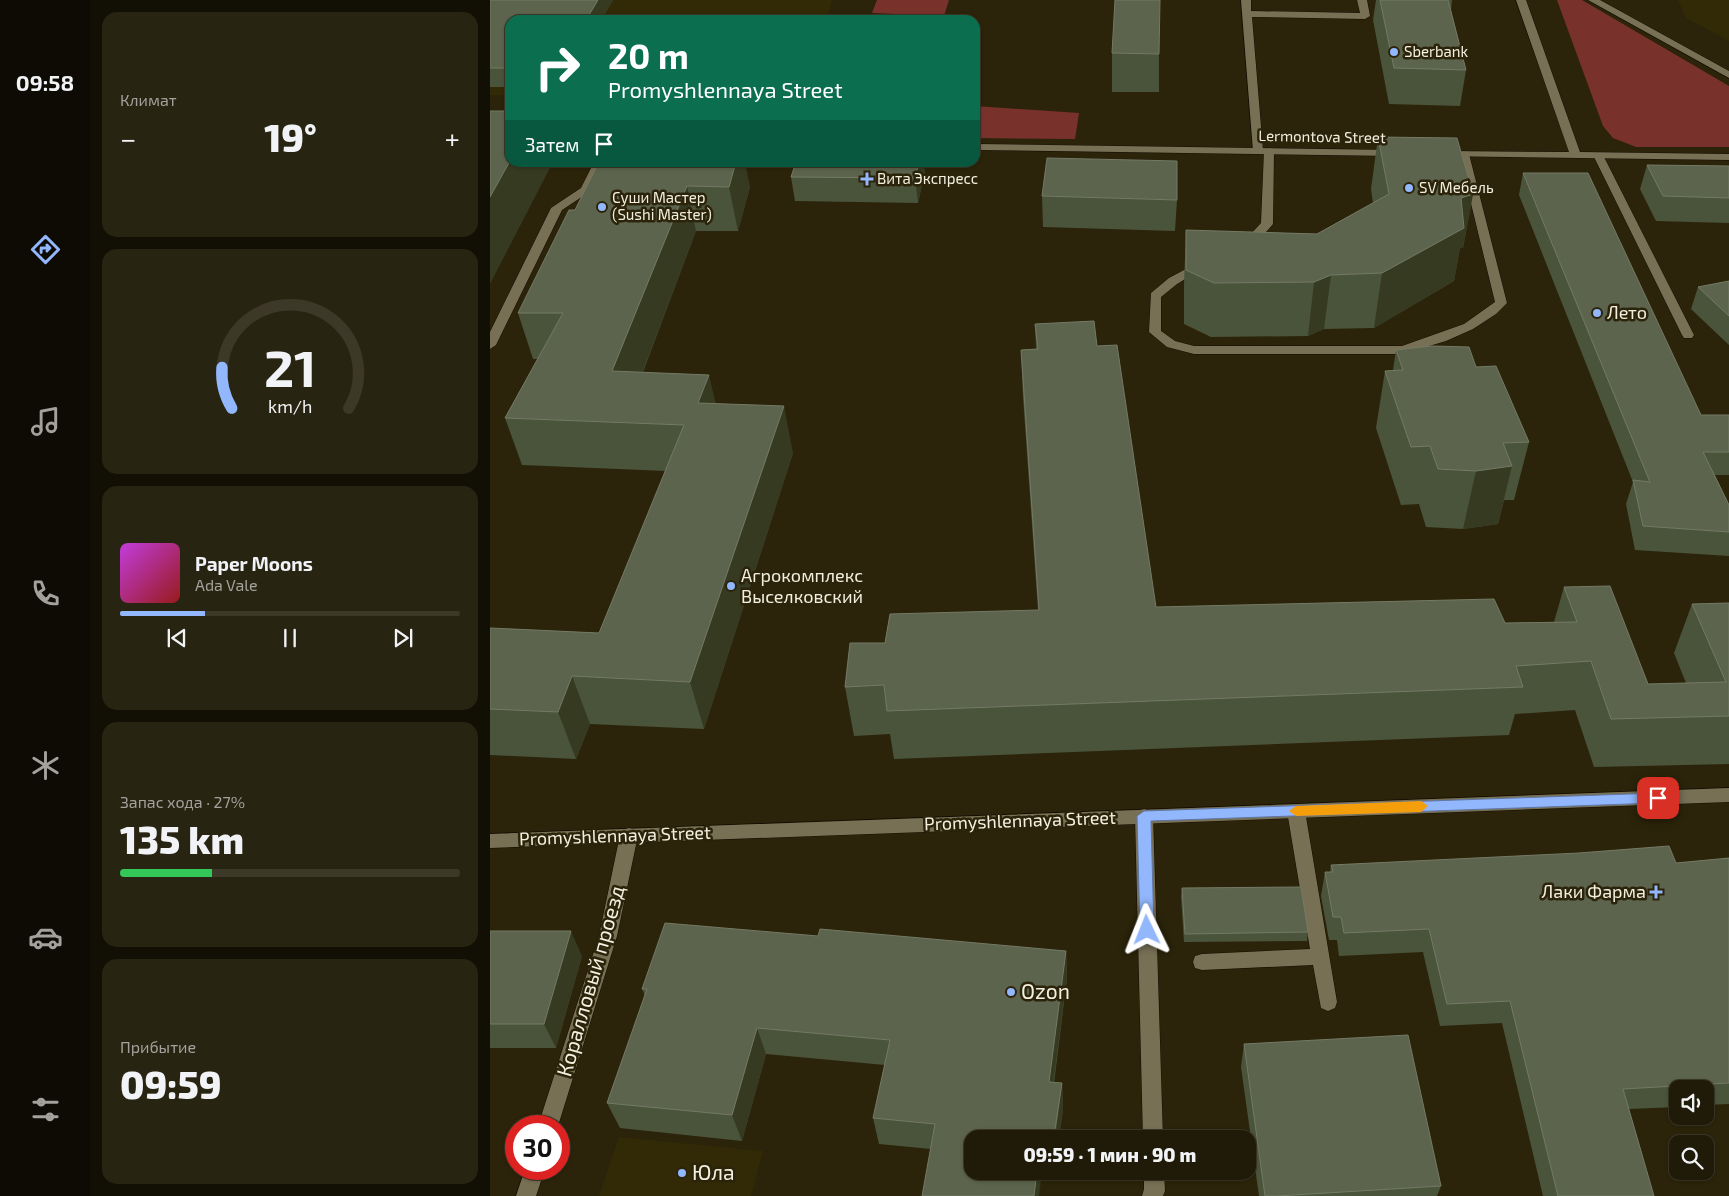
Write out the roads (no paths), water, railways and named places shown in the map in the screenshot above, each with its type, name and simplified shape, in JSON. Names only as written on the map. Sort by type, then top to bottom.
[{"type":"street","points":[[1229,250],[1254,237],[1267,224],[1264,151],[1246,0]]},
{"type":"street","points":[[1247,14],[1364,16],[1362,0]]},
{"type":"street","points":[[1521,0],[1576,156]]},
{"type":"street","points":[[1593,0],[1729,75]]},
{"type":"street","name":"Lermontova Street","points":[[980,147],[1406,153]]},
{"type":"street","points":[[1425,154],[1729,157]]},
{"type":"street","points":[[1213,259],[1172,281],[1155,296],[1156,332],[1171,344],[1194,350],[1402,350],[1429,343],[1491,314],[1501,303],[1464,154]]},
{"type":"street","points":[[1599,157],[1688,334]]},
{"type":"street","points":[[490,345],[557,208],[585,190],[597,167]]},
{"type":"street","name":"Promyshlennaya Street","points":[[490,840],[1729,795]]},
{"type":"street","points":[[1296,811],[1328,1002]]},
{"type":"street","points":[[1144,816],[1153,1130]]},
{"type":"street","name":"Коралловый проезд","points":[[551,1115],[608,936],[629,835]]},
{"type":"street","points":[[1202,962],[1320,957]]},
{"type":"street","points":[[526,1196],[531,1180]]},
{"type":"place","name":"Sberbank","points":[[1394,52]]},
{"type":"place","name":"Вита Экспресс","points":[[867,179]]},
{"type":"place","name":"SV Мебель","points":[[1409,188]]},
{"type":"place","name":"Суши Мастер (Sushi Master)","points":[[602,207]]},
{"type":"place","name":"Лето","points":[[1597,313]]},
{"type":"place","name":"Агрокомплекс Выселковский","points":[[731,586]]},
{"type":"place","name":"Лаки Фарма","points":[[1656,892]]},
{"type":"place","name":"Ozon","points":[[1011,992]]},
{"type":"place","name":"Юла","points":[[682,1173]]}]
